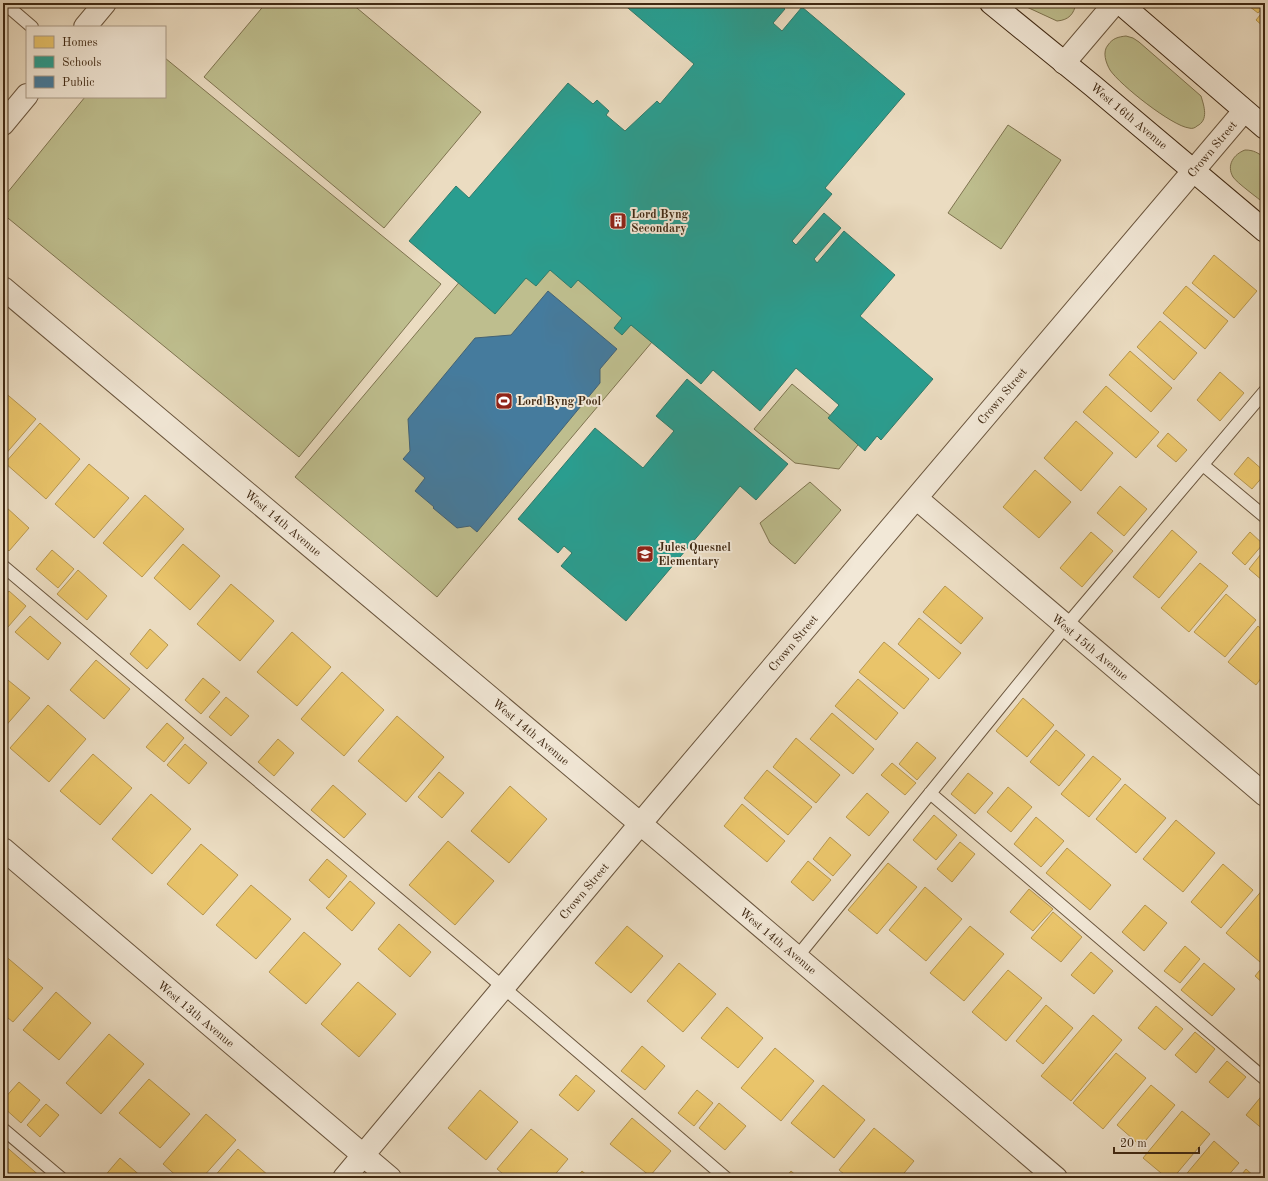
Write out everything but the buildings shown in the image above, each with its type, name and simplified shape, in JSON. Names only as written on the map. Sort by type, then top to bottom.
[{"type":"street","points":[[86,26],[105,3]]},
{"type":"street","name":"West 16th Avenue","points":[[991,3],[1099,91],[1265,231]]},
{"type":"street","points":[[1064,63],[1115,3]]},
{"type":"street","points":[[1120,3],[1265,128]]},
{"type":"street","points":[[3,124],[26,96]]},
{"type":"street","name":"Crown Street","points":[[344,1178],[640,824],[1244,111]]},
{"type":"street","name":"West 14th Avenue","points":[[3,288],[640,824],[1056,1178]]},
{"type":"street","name":"West 15th Avenue","points":[[916,498],[1265,795]]},
{"type":"street","name":"West 13th Avenue","points":[[3,849],[390,1178]]},
{"type":"lane","points":[[4,3],[31,26]]},
{"type":"lane","points":[[797,957],[1066,626],[1265,391]]},
{"type":"lane","points":[[1203,465],[1265,517]]},
{"type":"lane","points":[[3,566],[726,1178]]},
{"type":"lane","points":[[930,794],[1265,1078]]},
{"type":"lane","points":[[3,1129],[61,1178]]},
{"type":"green space","points":[[266,3],[351,3],[481,112],[384,228],[204,77]]},
{"type":"green space","points":[[1018,3],[1076,3],[1074,10],[1068,18],[1057,21]]},
{"type":"green space","points":[[1126,36],[1139,42],[1201,96],[1205,112],[1201,123],[1194,128],[1181,126],[1147,104],[1116,77],[1107,64],[1105,51],[1114,39]]},
{"type":"green space","points":[[166,59],[441,284],[299,457],[3,214],[3,198],[84,98],[166,98]]},
{"type":"green space","points":[[1008,125],[1061,160],[1001,249],[948,213]]},
{"type":"green space","points":[[1245,150],[1256,152],[1265,158],[1265,204],[1239,183],[1231,173],[1230,168],[1232,160]]},
{"type":"green space","name":"Lord Byng Pool","points":[[510,222],[652,342],[437,597],[295,477]]},
{"type":"green space","points":[[792,384],[861,441],[839,469],[795,463],[754,429]]},
{"type":"green space","points":[[810,482],[841,510],[795,564],[770,543],[760,523]]},
{"type":"place","name":"Lord Byng Secondary","points":[[618,221]]},
{"type":"place","name":"Lord Byng Pool","points":[[504,401]]},
{"type":"place","name":"Jules Quesnel Elementary","points":[[645,554]]}]
